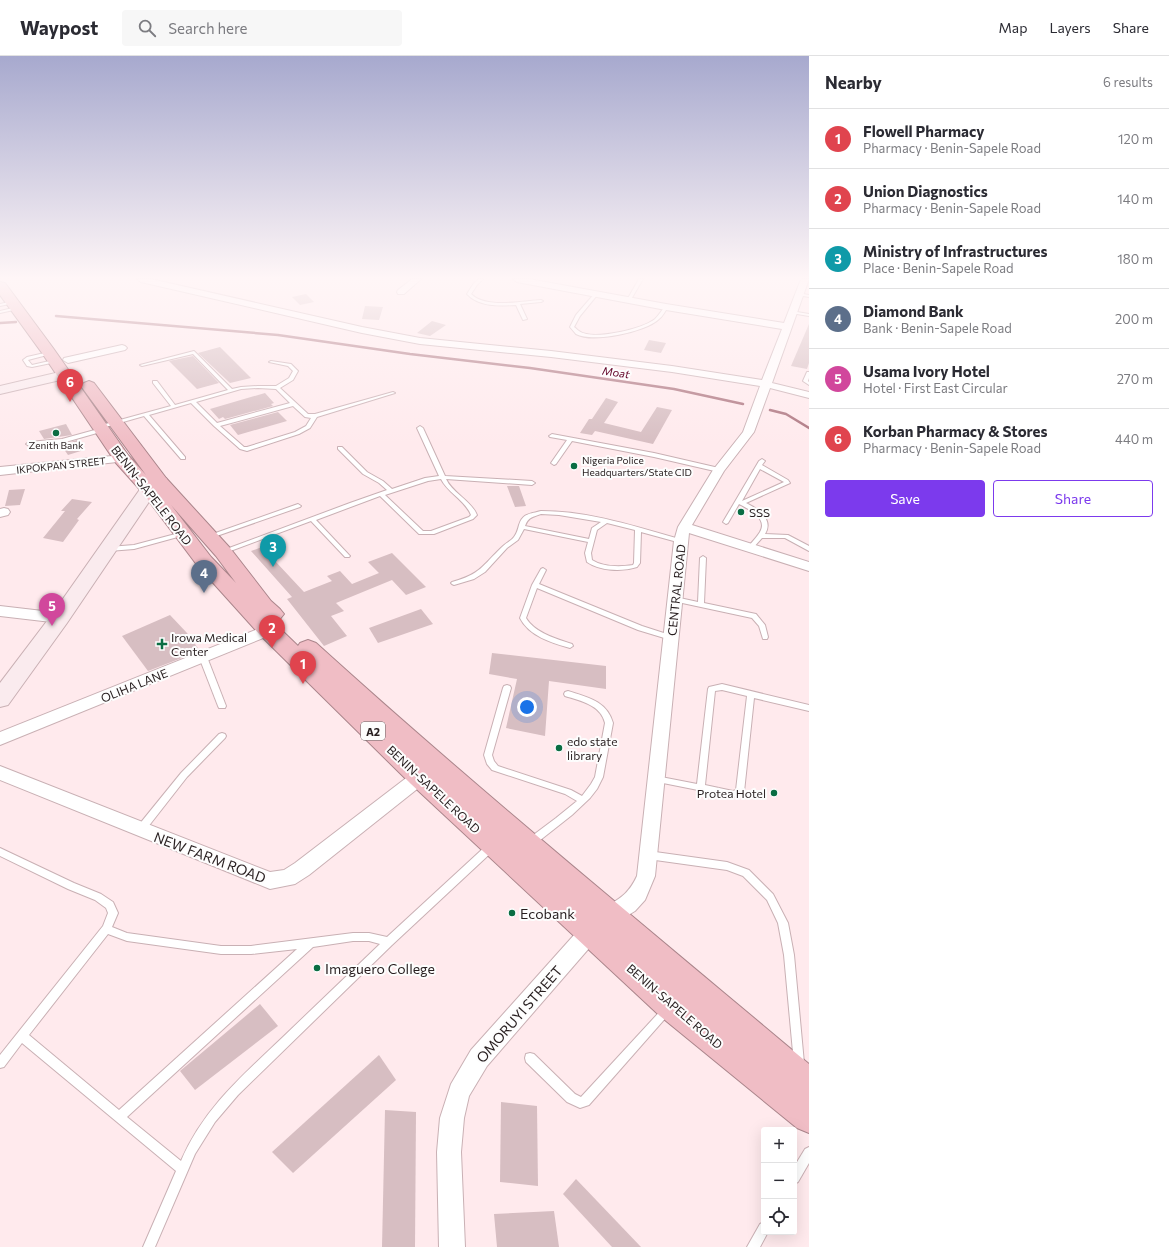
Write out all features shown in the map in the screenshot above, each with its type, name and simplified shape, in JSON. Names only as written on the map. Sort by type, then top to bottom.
[{"type":"highway","name":"BENIN-SAPELE ROAD","points":[[35,335],[154,486],[183,534],[204,561],[268,630],[420,777],[590,932],[672,1005],[809,1116]]},
{"type":"highway","name":"BENIN-SAPELE ROAD","points":[[35,335],[59,364]]},
{"type":"highway","name":"BENIN-SAPELE ROAD","points":[[106,426],[122,459],[154,486],[216,544],[264,606],[321,660],[610,916],[805,1081]]},
{"type":"street","points":[[386,335],[420,341],[551,354],[672,369],[765,384],[809,395]]},
{"type":"street","name":"CENTRAL ROAD","points":[[610,916],[628,905],[638,894],[646,876],[647,855],[683,534],[719,470],[748,432],[765,384],[785,335]]},
{"type":"street","points":[[0,385],[59,364],[122,348]]},
{"type":"street","points":[[0,390],[59,364]]},
{"type":"street","name":"IKPOKPAN STREET","points":[[0,471],[122,459]]},
{"type":"street","points":[[0,699],[154,486]]},
{"type":"street","points":[[683,534],[750,548],[809,568]]},
{"type":"street","points":[[0,611],[60,618]]},
{"type":"street","name":"OLIHA LANE","points":[[0,739],[268,630]]},
{"type":"street","name":"NEW FARM ROAD","points":[[0,773],[270,881],[288,878],[302,869],[420,777]]},
{"type":"street","name":"OMORUYI STREET","points":[[452,1247],[449,1152],[452,1118],[459,1092],[479,1058],[590,932],[610,916]]},
{"type":"lane","points":[[585,335],[593,336],[610,335]]},
{"type":"lane","points":[[142,365],[194,352],[231,391]]},
{"type":"lane","points":[[29,444],[62,441],[145,414],[241,388],[276,388],[291,379],[296,371],[289,365],[271,362]]},
{"type":"lane","points":[[809,375],[805,381],[809,384]]},
{"type":"lane","points":[[155,382],[174,407]]},
{"type":"lane","points":[[276,388],[307,416],[315,416],[393,393]]},
{"type":"lane","points":[[193,402],[242,448],[247,448],[297,433],[308,427],[315,416]]},
{"type":"lane","points":[[216,424],[293,404]]},
{"type":"lane","points":[[145,414],[183,458]]},
{"type":"lane","points":[[381,494],[421,533],[432,533],[471,518],[474,515],[473,510],[452,492],[442,477],[420,428]]},
{"type":"lane","points":[[552,436],[654,455],[719,470]]},
{"type":"lane","points":[[554,463],[570,440]]},
{"type":"lane","points":[[340,448],[366,473],[381,482],[391,491]]},
{"type":"lane","points":[[726,522],[740,502],[761,463],[787,483],[740,502]]},
{"type":"lane","points":[[216,544],[312,519],[427,478],[442,477],[532,483]]},
{"type":"lane","points":[[740,502],[758,513],[766,526],[750,548]]},
{"type":"lane","points":[[216,544],[298,506]]},
{"type":"lane","points":[[454,583],[479,575],[518,536],[524,520],[528,516],[544,513],[588,517],[638,529],[683,534]]},
{"type":"lane","points":[[312,519],[347,556]]},
{"type":"lane","points":[[606,521],[596,527],[591,541],[588,557],[590,562],[596,565],[631,568],[636,566],[638,529]]},
{"type":"lane","points":[[521,527],[591,541]]},
{"type":"lane","points":[[108,549],[134,547],[183,534]]},
{"type":"lane","points":[[760,536],[786,536],[809,549]]},
{"type":"lane","points":[[702,604],[703,558]]},
{"type":"lane","points":[[543,570],[535,585],[523,618],[524,622],[548,638],[570,646]]},
{"type":"lane","points":[[535,585],[640,628],[671,638]]},
{"type":"lane","points":[[675,599],[754,616],[762,625],[765,637]]},
{"type":"lane","points":[[203,657],[222,706]]},
{"type":"lane","points":[[701,788],[710,690],[722,687],[809,708]]},
{"type":"lane","points":[[507,688],[490,744],[488,754],[490,762],[495,768],[568,792],[582,800]]},
{"type":"lane","points":[[528,844],[573,810],[596,785],[599,778],[609,723],[608,717],[604,710],[596,705],[568,694]]},
{"type":"lane","points":[[656,779],[733,794],[740,792],[751,694]]},
{"type":"lane","points":[[140,830],[184,775],[222,736]]},
{"type":"lane","points":[[149,1247],[191,1150],[211,1118],[234,1091],[389,942],[494,845]]},
{"type":"lane","points":[[0,852],[71,886],[98,897],[110,905],[113,913],[106,928],[0,1063]]},
{"type":"lane","points":[[647,855],[727,866],[746,874],[770,897],[783,923],[789,955],[805,1081]]},
{"type":"lane","points":[[106,928],[127,936],[221,950],[251,950],[341,938],[370,936],[389,942]]},
{"type":"lane","points":[[120,1116],[312,942]]},
{"type":"lane","points":[[530,1058],[571,1098],[580,1102],[585,1101],[672,1005]]},
{"type":"lane","points":[[22,1036],[120,1116],[183,1170]]},
{"type":"lane","points":[[797,1173],[809,1153]]},
{"type":"lane","points":[[753,1247],[761,1233]]},
{"type":"building","points":[[804,335],[809,335],[809,363],[807,369],[791,366]]},
{"type":"building","points":[[649,340],[666,343],[661,353],[644,350]]},
{"type":"building","points":[[220,347],[251,378],[230,383],[198,353]]},
{"type":"building","points":[[193,356],[219,383],[197,389],[169,361]]},
{"type":"building","points":[[265,393],[274,403],[271,404],[273,406],[225,419],[223,417],[219,419],[210,409]]},
{"type":"building","points":[[606,398],[618,402],[604,423],[641,432],[657,407],[672,410],[653,444],[595,431],[592,435],[580,433],[589,419],[592,419]]},
{"type":"building","points":[[278,412],[287,421],[238,435],[230,425]]},
{"type":"building","name":"Zenith Bank","points":[[66,424],[72,435],[44,439],[39,431]]},
{"type":"building","points":[[77,440],[84,450],[68,455],[61,445]]},
{"type":"building","points":[[507,486],[519,486],[526,506],[515,507]]},
{"type":"building","points":[[25,489],[20,505],[5,506],[9,490]]},
{"type":"building","points":[[72,499],[92,502],[77,519],[79,520],[63,542],[43,538],[65,511],[61,511]]},
{"type":"building","points":[[262,547],[304,592],[332,581],[327,576],[340,571],[352,584],[379,573],[368,562],[392,553],[426,587],[406,595],[392,580],[336,603],[344,611],[331,616],[347,636],[324,646],[287,599],[292,597],[251,551]]},
{"type":"building","points":[[421,609],[433,624],[378,643],[369,628]]},
{"type":"building","name":"Irowa Medical Center","points":[[170,615],[187,633],[200,651],[148,671],[122,636]]},
{"type":"building","points":[[492,653],[606,666],[606,689],[549,681],[545,736],[506,728],[517,679],[489,674]]},
{"type":"building","points":[[260,1004],[278,1026],[195,1090],[180,1071]]},
{"type":"building","points":[[379,1055],[396,1080],[293,1173],[272,1152]]},
{"type":"building","points":[[501,1102],[537,1106],[538,1186],[500,1182]]},
{"type":"building","points":[[385,1110],[416,1112],[415,1247],[382,1247]]},
{"type":"building","points":[[576,1179],[641,1247],[612,1247],[563,1194]]},
{"type":"building","points":[[554,1211],[559,1247],[497,1247],[494,1214]]},
{"type":"waterway","name":"Moat","points":[[273,335],[410,354],[530,368],[674,389],[743,404]]},
{"type":"waterway","name":"Moat","points":[[770,410],[786,414],[809,428]]},
{"type":"place","name":"Korban Pharmacy & Stores","points":[[70,402]]},
{"type":"place","name":"Zenith Bank","points":[[56,433]]},
{"type":"place","name":"Nigeria Police Headquarters/State CID","points":[[574,466]]},
{"type":"place","name":"SSS","points":[[741,512]]},
{"type":"place","name":"Ministry of Infrastructures","points":[[273,567]]},
{"type":"place","name":"Diamond Bank","points":[[204,593]]},
{"type":"place","name":"Usama Ivory Hotel","points":[[52,626]]},
{"type":"place","name":"Irowa Medical Center","points":[[162,644]]},
{"type":"place","name":"Union Diagnostics","points":[[272,648]]},
{"type":"place","name":"Flowell Pharmacy","points":[[303,684]]},
{"type":"place","name":"edo state library","points":[[559,748]]},
{"type":"place","name":"Protea Hotel","points":[[774,793]]},
{"type":"place","name":"Ecobank","points":[[512,913]]},
{"type":"place","name":"Imaguero College","points":[[317,968]]}]
